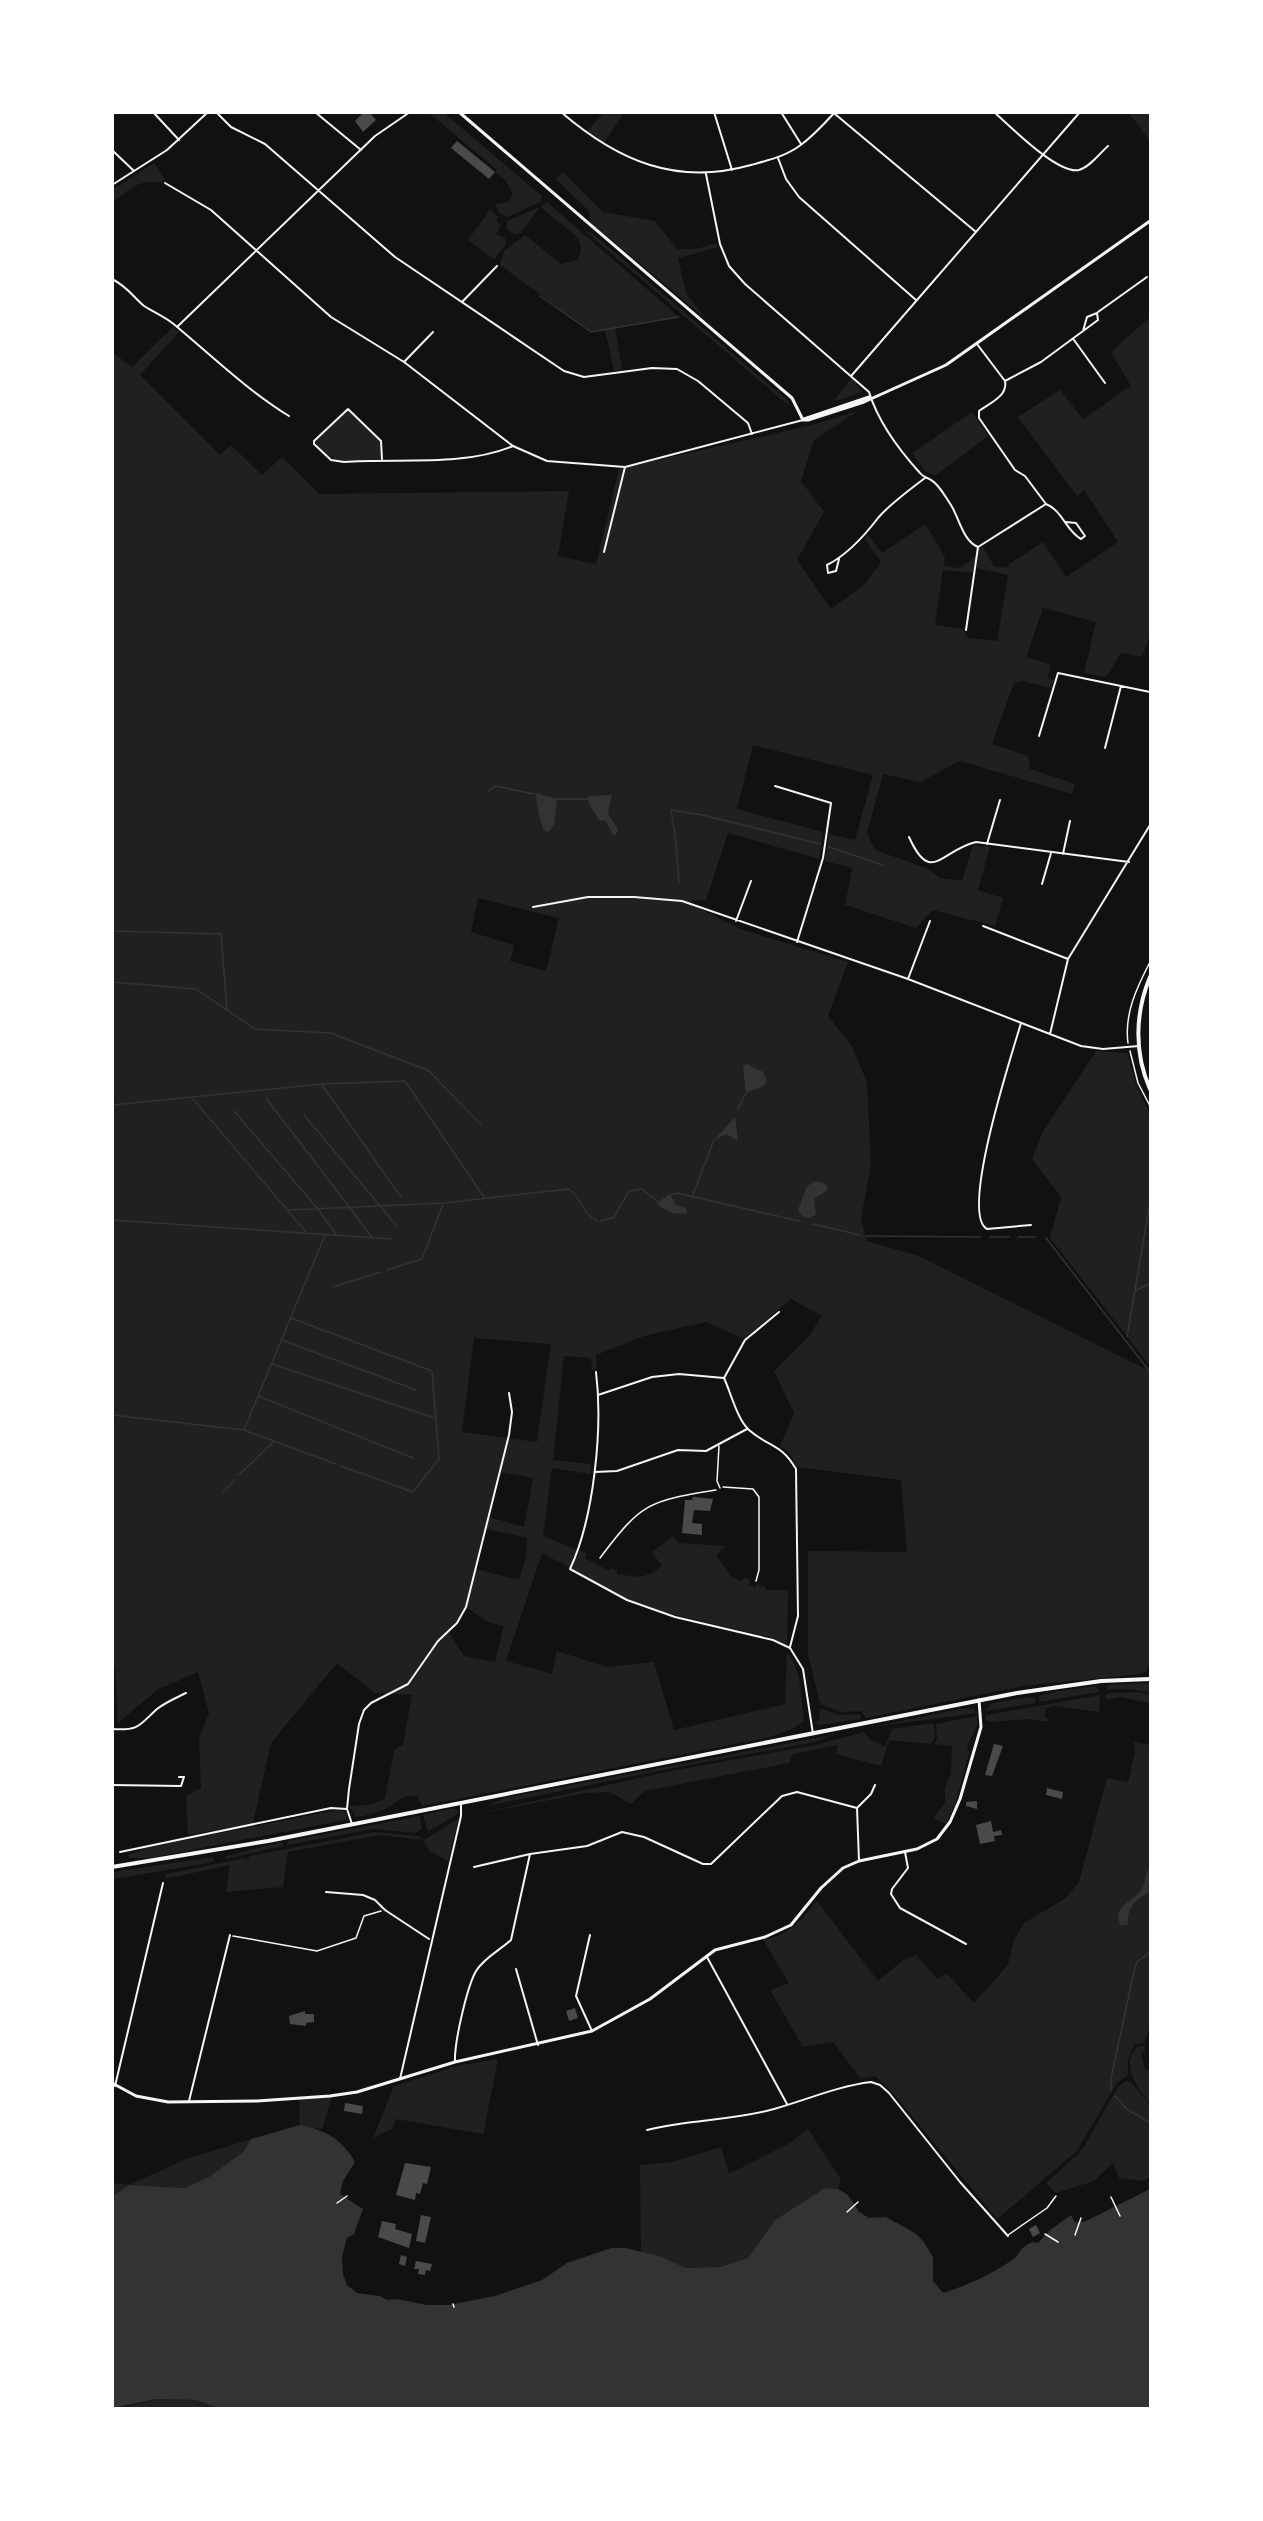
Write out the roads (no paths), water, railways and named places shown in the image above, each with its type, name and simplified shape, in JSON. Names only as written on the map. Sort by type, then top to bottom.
[{"type":"main road","points":[[1150,977],[1140,1011],[1139,1046],[1150,1089]]},
{"type":"main road","points":[[112,1867],[183,1857],[979,1700],[1060,1686],[1150,1679]]},
{"type":"street","points":[[153,112],[179,140]]},
{"type":"street","points":[[112,185],[167,150],[208,112]]},
{"type":"street","points":[[216,112],[231,127],[266,144],[395,257],[564,370],[584,377],[663,368],[681,371],[698,381],[748,423],[752,434]]},
{"type":"street","points":[[315,112],[361,150]]},
{"type":"street","points":[[177,327],[375,136],[410,112]]},
{"type":"street","points":[[459,112],[792,398],[802,420]]},
{"type":"street","points":[[561,112],[591,139],[642,164],[659,170],[706,174],[778,158],[801,144],[835,113],[976,232]]},
{"type":"street","points":[[714,112],[732,170]]},
{"type":"street","points":[[781,112],[801,144]]},
{"type":"street","points":[[994,112],[1044,155],[1067,170],[1077,171],[1087,167],[1108,146]]},
{"type":"street","points":[[852,375],[1080,112]]},
{"type":"street","points":[[112,150],[134,171]]},
{"type":"street","points":[[778,158],[786,179],[799,197],[916,300]]},
{"type":"street","points":[[706,174],[720,244],[729,266],[745,284],[852,375],[871,397],[877,415],[925,478],[932,480],[947,499],[963,531],[973,545],[978,547]]},
{"type":"street","points":[[165,183],[211,210],[331,317],[404,362],[513,446],[547,461],[625,467],[646,459],[808,420],[853,406],[918,379],[977,344],[1150,221]]},
{"type":"street","points":[[463,301],[498,266]]},
{"type":"street","points":[[1083,332],[1087,317],[1097,313],[1147,277]]},
{"type":"street","points":[[112,279],[136,296],[147,308],[158,312],[177,327],[229,374],[289,416]]},
{"type":"street","points":[[1005,381],[1041,362],[1074,340],[1098,320],[1097,313]]},
{"type":"street","points":[[404,362],[433,332]]},
{"type":"street","points":[[1074,340],[1105,383]]},
{"type":"street","points":[[977,344],[1005,381],[1004,393],[979,411],[979,418],[1015,470],[1025,476],[1046,504],[1056,508],[1066,522],[1077,537],[1082,539],[1086,536],[1076,523],[1066,522]]},
{"type":"street","points":[[382,459],[381,441],[348,409],[314,441],[314,444],[332,460],[344,462],[382,459],[471,458],[492,455],[513,446]]},
{"type":"street","points":[[604,552],[625,467]]},
{"type":"street","points":[[839,559],[836,571],[828,573],[827,565],[839,559],[874,527],[879,517],[925,478]]},
{"type":"street","points":[[966,630],[978,547],[1046,504]]},
{"type":"street","points":[[1051,672],[1150,692]]},
{"type":"street","points":[[1040,736],[1058,673]]},
{"type":"street","points":[[1105,748],[1121,686]]},
{"type":"street","points":[[775,786],[831,803],[822,858],[797,942]]},
{"type":"street","points":[[987,844],[1000,800]]},
{"type":"street","points":[[1063,854],[1070,821]]},
{"type":"street","points":[[1050,1034],[1068,959],[1150,825]]},
{"type":"street","points":[[909,837],[920,860],[926,862],[933,862],[967,844],[987,844],[1129,862]]},
{"type":"street","points":[[1042,884],[1051,853]]},
{"type":"street","points":[[736,921],[751,881]]},
{"type":"street","points":[[532,908],[588,897],[634,897],[682,901],[908,979],[1093,1049],[1139,1046]]},
{"type":"street","points":[[908,979],[930,921]]},
{"type":"street","points":[[983,926],[1068,959]]},
{"type":"street","points":[[1021,1023],[981,1168],[981,1221],[987,1229],[1031,1225]]},
{"type":"street","points":[[724,1378],[745,1340],[779,1312]]},
{"type":"street","points":[[596,1372],[598,1395],[595,1472],[578,1547],[570,1569],[627,1600],[675,1617],[773,1640],[790,1648],[803,1669],[813,1734]]},
{"type":"street","points":[[598,1395],[651,1378],[679,1374],[724,1378]]},
{"type":"street","points":[[724,1378],[748,1429],[776,1445],[788,1455],[796,1469],[798,1616],[790,1648]]},
{"type":"street","points":[[352,1824],[347,1809],[359,1724],[364,1710],[371,1703],[408,1684],[438,1641],[457,1623],[466,1607],[509,1436],[512,1412],[509,1393]]},
{"type":"street","points":[[595,1472],[617,1471],[678,1450],[706,1451],[748,1429]]},
{"type":"street","points":[[112,1729],[136,1728],[146,1722],[165,1703],[186,1693]]},
{"type":"street","points":[[163,1883],[114,2085],[156,2102],[188,2103],[330,2096],[357,2092],[455,2062],[592,2031],[650,1999],[707,1957],[730,1944],[765,1937],[791,1924],[833,1875],[859,1862],[905,1852],[936,1839],[950,1822],[981,1727],[979,1700]]},
{"type":"street","points":[[112,1785],[181,1786],[184,1777],[179,1777]]},
{"type":"street","points":[[859,1862],[857,1808],[871,1794],[875,1785]]},
{"type":"street","points":[[474,1867],[530,1854],[587,1846],[611,1834],[622,1832],[644,1837],[703,1864],[711,1864],[782,1796],[791,1792],[857,1808]]},
{"type":"street","points":[[400,2079],[461,1816],[461,1803]]},
{"type":"street","points":[[120,1852],[331,1808],[347,1809]]},
{"type":"street","points":[[905,1852],[908,1868],[892,1889],[894,1902],[900,1908],[966,1944]]},
{"type":"street","points":[[455,2062],[463,2012],[476,1972],[485,1961],[511,1940],[530,1854]]},
{"type":"street","points":[[326,1892],[363,1895],[375,1899],[385,1910],[431,1940]]},
{"type":"street","points":[[188,2103],[230,1935]]},
{"type":"street","points":[[590,1935],[576,1996],[592,2031]]},
{"type":"street","points":[[707,1957],[787,2104]]},
{"type":"street","points":[[516,1969],[538,2045]]},
{"type":"street","points":[[647,2130],[676,2122],[702,2122],[787,2104],[860,2083],[871,2082],[880,2085],[910,2118],[960,2182],[1008,2236]]},
{"type":"lane","points":[[719,1446],[717,1481],[720,1488]]},
{"type":"lane","points":[[1008,2236],[1047,2208],[1056,2196]]},
{"type":"waterway","points":[[540,296],[591,332],[679,317]]},
{"type":"waterway","points":[[488,792],[495,786],[534,794]]},
{"type":"waterway","points":[[557,799],[588,799]]},
{"type":"waterway","points":[[679,883],[671,810],[702,815],[820,844]]},
{"type":"waterway","points":[[829,847],[882,865]]},
{"type":"waterway","points":[[112,931],[221,934],[227,1010]]},
{"type":"waterway","points":[[112,982],[196,989],[255,1029],[331,1033],[429,1071],[481,1125]]},
{"type":"waterway","points":[[112,1105],[321,1084],[405,1081],[484,1197]]},
{"type":"waterway","points":[[322,1085],[401,1197]]},
{"type":"waterway","points":[[737,1110],[746,1093]]},
{"type":"waterway","points":[[266,1098],[372,1237]]},
{"type":"waterway","points":[[193,1099],[306,1232]]},
{"type":"waterway","points":[[234,1111],[318,1209],[336,1234]]},
{"type":"waterway","points":[[304,1115],[396,1225]]},
{"type":"waterway","points":[[692,1197],[714,1140]]},
{"type":"waterway","points":[[289,1210],[444,1203],[569,1189],[588,1214],[597,1221]]},
{"type":"waterway","points":[[601,1221],[614,1217],[629,1191],[642,1189],[658,1202]]},
{"type":"waterway","points":[[671,1195],[677,1193],[799,1221]]},
{"type":"waterway","points":[[1127,1337],[1150,1202]]},
{"type":"waterway","points":[[387,1270],[422,1259],[443,1204]]},
{"type":"waterway","points":[[112,1220],[391,1239]]},
{"type":"waterway","points":[[813,1224],[860,1235]]},
{"type":"waterway","points":[[244,1430],[325,1235]]},
{"type":"waterway","points":[[866,1236],[981,1237]]},
{"type":"waterway","points":[[990,1237],[1009,1237]]},
{"type":"waterway","points":[[1018,1237],[1035,1237]]},
{"type":"waterway","points":[[1046,1238],[1150,1372]]},
{"type":"waterway","points":[[333,1287],[381,1272]]},
{"type":"waterway","points":[[1135,1291],[1150,1283]]},
{"type":"waterway","points":[[291,1318],[432,1371],[439,1459],[413,1492],[341,1466]]},
{"type":"waterway","points":[[282,1340],[416,1390]]},
{"type":"waterway","points":[[272,1364],[435,1418]]},
{"type":"waterway","points":[[258,1396],[413,1458]]},
{"type":"waterway","points":[[112,1415],[244,1430],[336,1464]]},
{"type":"waterway","points":[[239,1475],[273,1442]]},
{"type":"waterway","points":[[223,1492],[235,1480]]},
{"type":"waterway","points":[[1111,2090],[1111,2078],[1135,1967],[1137,1962],[1150,1952]]},
{"type":"waterway","points":[[1115,2096],[1127,2109],[1150,2123]]}]
